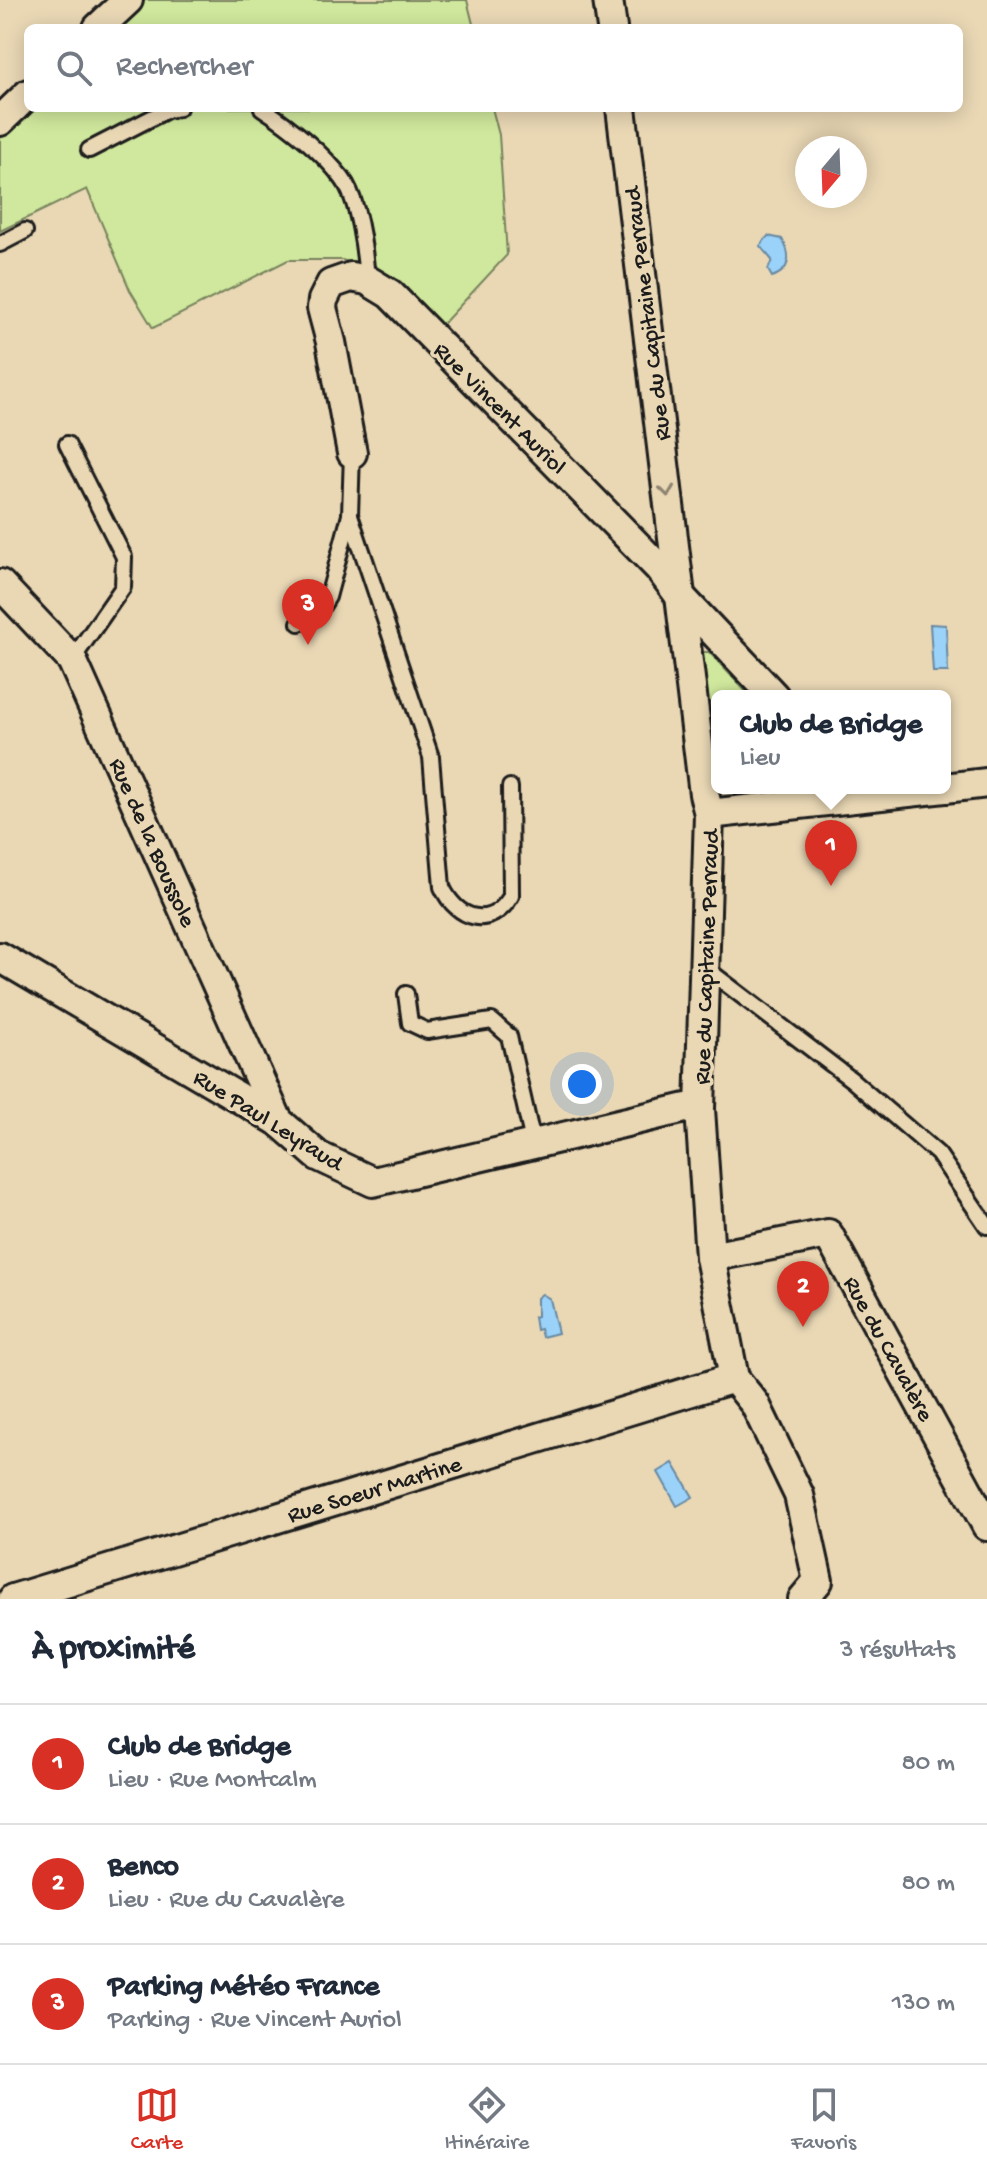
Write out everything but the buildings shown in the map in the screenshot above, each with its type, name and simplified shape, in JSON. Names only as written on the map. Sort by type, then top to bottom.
[{"type":"street","points":[[102,24],[128,0]]},
{"type":"street","points":[[608,0],[611,24]]},
{"type":"street","points":[[0,121],[24,98]]},
{"type":"street","name":"Rue du Capitaine Perraud","points":[[621,112],[679,595],[709,814],[700,1109],[710,1257],[734,1378]]},
{"type":"street","points":[[352,453],[322,308],[331,284],[351,277],[367,280]]},
{"type":"street","name":"Rue Vincent Auriol","points":[[367,280],[390,294],[659,568],[679,595],[768,690]]},
{"type":"street","name":"Rue de la Boussole","points":[[0,584],[72,660],[278,1121]]},
{"type":"street","points":[[951,787],[987,783]]},
{"type":"street","points":[[709,814],[847,794]]},
{"type":"street","name":"Rue Paul Leyraud","points":[[0,957],[278,1121],[318,1156],[373,1182],[533,1142],[686,1108],[700,1109]]},
{"type":"street","name":"Rue du Cavalère","points":[[710,1257],[828,1234],[987,1526]]},
{"type":"street","points":[[734,1378],[755,1404],[799,1495],[818,1581],[803,1599]]},
{"type":"street","name":"Rue Soeur Martine","points":[[13,1599],[734,1378]]},
{"type":"lane","points":[[89,150],[163,112]]},
{"type":"lane","points":[[268,112],[293,128],[344,180],[364,238],[367,280]]},
{"type":"lane","points":[[0,244],[25,231]]},
{"type":"lane","points":[[67,444],[124,557],[123,587],[72,660]]},
{"type":"lane","points":[[299,623],[316,616],[327,602],[350,515],[352,453]]},
{"type":"lane","points":[[350,515],[431,757],[442,887],[452,904],[467,915],[481,917],[493,913],[504,907],[511,896],[510,787]]},
{"type":"lane","points":[[704,967],[852,1080],[938,1154],[987,1226]]},
{"type":"lane","points":[[406,994],[410,1023],[427,1031],[492,1021],[509,1036],[533,1142]]},
{"type":"green space","points":[[140,0],[467,0],[473,24],[116,24]]},
{"type":"green space","points":[[27,112],[493,112],[499,135],[507,255],[442,325],[381,271],[342,260],[288,260],[153,328],[130,290],[87,189],[0,231],[0,138]]},
{"type":"green space","points":[[702,652],[709,652],[744,690],[711,690],[711,720]]},
{"type":"water","points":[[768,236],[782,239],[788,256],[783,270],[772,277],[768,270],[772,260],[760,246]]},
{"type":"water","points":[[930,624],[946,625],[948,672],[933,672]]},
{"type":"water","points":[[542,1294],[550,1299],[558,1333],[542,1337],[540,1329],[536,1330],[534,1317],[537,1316],[537,1298]]},
{"type":"water","points":[[673,1463],[693,1497],[677,1506],[658,1472]]},
{"type":"place","name":"Parking Météo France","points":[[308,645]]},
{"type":"place","name":"Club de Bridge","points":[[831,886]]},
{"type":"place","name":"Benco","points":[[803,1327]]}]
